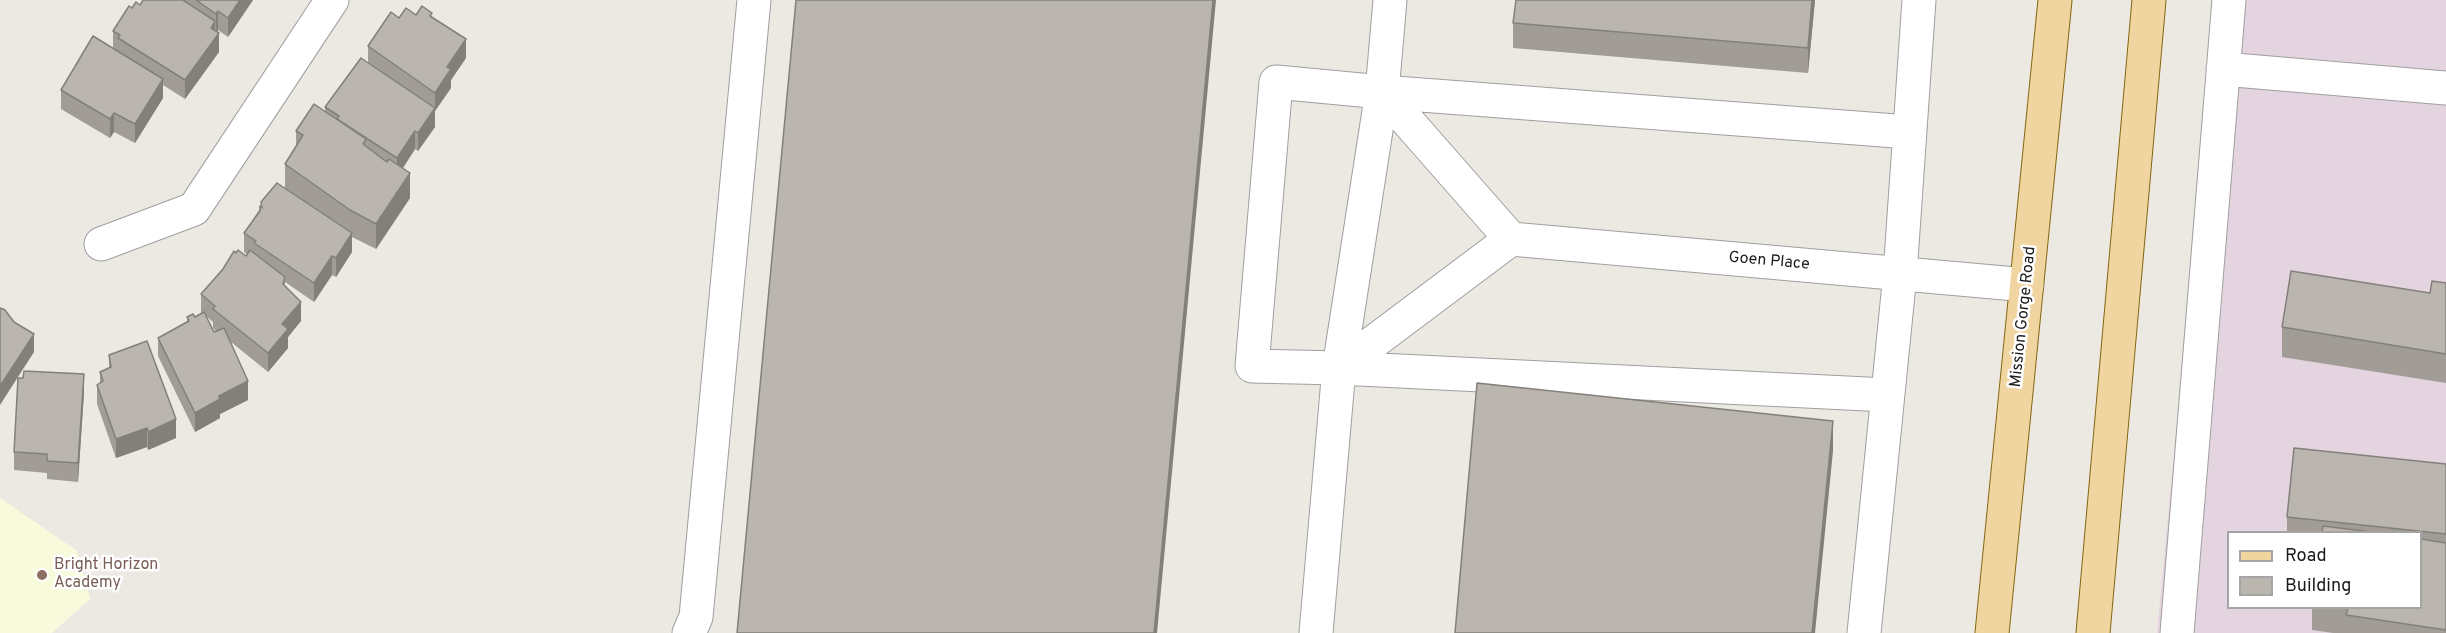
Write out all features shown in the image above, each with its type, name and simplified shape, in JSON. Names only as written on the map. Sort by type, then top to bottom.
[{"type":"main road","name":"Mission Gorge Road","points":[[1992,633],[2055,0]]},
{"type":"main road","points":[[2093,633],[2149,0]]},
{"type":"street","points":[[101,244],[194,209],[332,0]]},
{"type":"street","points":[[689,633],[696,617],[754,0]]},
{"type":"street","points":[[1316,633],[1339,368],[1382,92],[1390,0]]},
{"type":"street","points":[[1864,633],[1900,274],[1919,0]]},
{"type":"street","points":[[2177,633],[2229,0]]},
{"type":"street","points":[[2223,69],[2446,88]]},
{"type":"street","points":[[1887,395],[1339,368],[1252,366],[1276,81],[1382,92],[1909,132]]},
{"type":"street","points":[[1339,368],[1510,239],[1382,92]]},
{"type":"street","name":"Goen Place","points":[[1510,239],[2027,285]]},
{"type":"shaded area","points":[[2217,0],[2446,0],[2446,633],[2157,633]]},
{"type":"shaded area","name":"Bright Horizon Academy","points":[[0,498],[77,551],[90,599],[52,633],[0,633]]},
{"type":"building","points":[[143,0],[183,0],[215,21],[211,28],[219,33],[185,80],[118,38],[120,35],[113,31],[129,6],[132,8],[136,2],[140,5]]},
{"type":"building","points":[[196,0],[240,0],[228,18],[218,11],[216,14]]},
{"type":"building","points":[[796,0],[1213,0],[1154,633],[737,633]]},
{"type":"building","points":[[1516,0],[1812,0],[1808,48],[1513,23]]},
{"type":"building","points":[[422,6],[432,13],[430,16],[466,39],[447,67],[451,69],[435,93],[368,46],[391,12],[399,18],[406,8],[416,15]]},
{"type":"building","points":[[93,36],[163,79],[135,124],[114,113],[110,119],[61,90]]},
{"type":"building","points":[[361,58],[435,108],[418,133],[415,131],[397,158],[337,119],[339,116],[325,107]]},
{"type":"building","points":[[314,104],[366,139],[363,144],[384,160],[387,162],[389,159],[410,173],[376,224],[350,210],[285,164],[303,135],[296,131]]},
{"type":"building","points":[[277,183],[352,233],[336,258],[332,256],[314,283],[254,243],[256,241],[244,233],[260,211],[260,206],[262,208],[261,202]]},
{"type":"building","points":[[238,250],[246,256],[250,250],[285,277],[283,284],[301,302],[282,324],[288,329],[268,353],[213,309],[215,306],[201,294],[223,269],[234,251],[236,253]]},
{"type":"building","points":[[2291,271],[2430,293],[2432,281],[2446,283],[2446,354],[2282,327]]},
{"type":"building","points":[[0,308],[5,310],[14,322],[34,334],[0,386]]},
{"type":"building","points":[[204,312],[214,332],[224,328],[248,381],[219,396],[220,399],[195,413],[158,338],[189,321],[187,317],[193,314],[195,317]]},
{"type":"building","points":[[147,341],[176,419],[148,432],[147,428],[116,439],[97,385],[103,381],[100,372],[111,367],[109,355]]},
{"type":"building","points":[[24,371],[84,374],[78,463],[47,461],[47,454],[14,452],[18,378],[23,378]]},
{"type":"building","points":[[1477,383],[1833,421],[1812,633],[1455,633]]},
{"type":"building","points":[[2294,448],[2446,464],[2446,534],[2287,517]]},
{"type":"building","points":[[2323,526],[2363,531],[2322,531]]},
{"type":"building","points":[[2422,539],[2446,543],[2446,630],[2346,615],[2348,609],[2422,609]]},
{"type":"place","name":"Bright Horizon Academy","points":[[42,575]]}]
